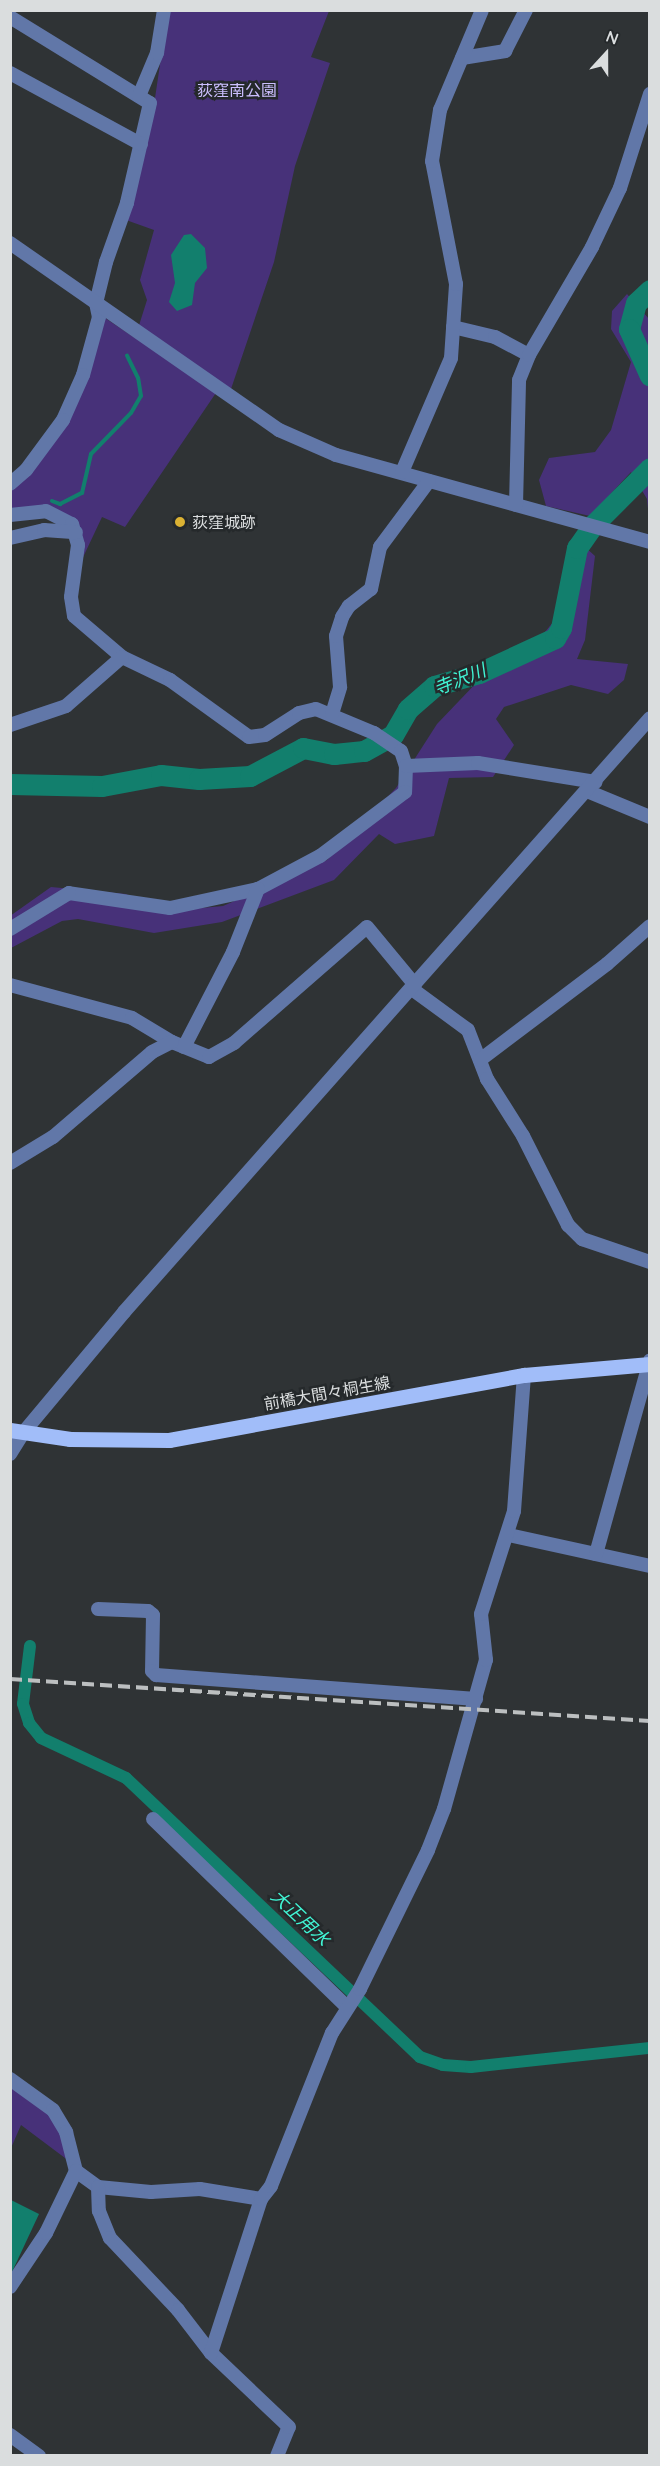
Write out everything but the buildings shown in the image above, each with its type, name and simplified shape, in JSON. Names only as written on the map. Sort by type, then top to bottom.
[{"type":"main road","name":"前橋大間々桐生線","points":[[17,1431],[70,1439],[169,1440],[524,1375],[649,1363]]},
{"type":"street","points":[[139,96],[157,53],[164,10]]},
{"type":"street","points":[[402,472],[451,358],[456,284],[432,161],[440,110],[482,10]]},
{"type":"street","points":[[462,58],[505,51],[526,10]]},
{"type":"street","points":[[10,17],[150,103],[141,144],[96,303],[99,317],[83,375],[63,420],[26,470],[10,484]]},
{"type":"street","points":[[10,73],[141,144]]},
{"type":"street","points":[[516,505],[519,380],[529,355],[592,247],[620,188],[650,94]]},
{"type":"street","points":[[10,243],[279,430],[336,455],[650,542]]},
{"type":"street","points":[[453,327],[495,338],[529,355]]},
{"type":"street","points":[[332,714],[340,687],[336,636],[342,618],[349,606],[371,589],[380,547],[429,482]]},
{"type":"street","points":[[10,515],[46,511],[72,524],[78,545],[71,597],[74,616],[122,657],[170,680],[249,737],[266,735],[299,713],[316,709],[332,714],[401,751],[406,766],[405,792],[320,856],[258,889],[170,908],[69,893],[10,929]]},
{"type":"street","points":[[10,538],[44,530],[76,532]]},
{"type":"street","points":[[10,725],[66,706],[122,657]]},
{"type":"street","points":[[10,1454],[17,1431],[650,718]]},
{"type":"street","points":[[406,766],[478,763],[591,786],[650,817]]},
{"type":"street","points":[[10,1163],[53,1137],[152,1052],[178,1044],[233,952],[258,889]]},
{"type":"street","points":[[480,1060],[607,963],[650,926]]},
{"type":"street","points":[[10,985],[132,1018],[178,1044],[209,1057],[234,1044],[367,927],[413,987],[468,1030],[480,1060],[568,1225],[582,1239],[650,1262]]},
{"type":"street","points":[[596,1554],[649,1363]]},
{"type":"street","points":[[210,2353],[261,2199],[271,2186],[332,2033],[360,1989],[437,1829],[488,1652],[481,1614],[509,1535],[524,1375]]},
{"type":"street","points":[[509,1535],[650,1566]]},
{"type":"street","points":[[98,1609],[148,1611],[153,1616],[152,1671],[156,1675],[476,1699]]},
{"type":"street","points":[[153,1819],[348,2006]]},
{"type":"street","points":[[10,2079],[53,2110],[66,2132],[76,2171],[98,2187],[151,2192],[200,2189],[261,2199]]},
{"type":"street","points":[[10,2288],[46,2233],[76,2171]]},
{"type":"street","points":[[98,2187],[99,2211],[110,2238],[178,2310],[210,2353],[290,2427],[277,2456]]},
{"type":"street","points":[[10,2434],[39,2456]]},
{"type":"green space","name":"荻窪南公園","points":[[168,11],[329,11],[311,57],[330,63],[295,166],[274,262],[231,389],[222,384],[125,527],[102,517],[78,568],[81,546],[44,505],[11,511],[11,488],[68,419],[102,316],[135,338],[147,300],[140,280],[154,230],[126,220],[155,98]]},
{"type":"green space","points":[[627,294],[649,319],[649,519],[647,499],[631,472],[590,516],[546,506],[539,480],[549,458],[595,452],[611,430],[631,362],[611,329],[612,311]]},
{"type":"green space","points":[[585,547],[595,556],[585,640],[577,659],[628,664],[624,680],[608,694],[571,685],[504,707],[496,719],[514,745],[493,777],[449,778],[434,836],[395,844],[379,834],[334,880],[222,922],[154,933],[78,919],[62,921],[11,948],[10,916],[51,887],[126,894],[157,912],[223,906],[327,860],[396,788],[437,724],[480,679],[536,643],[558,616],[565,576]]},
{"type":"green space","points":[[11,2084],[51,2113],[63,2133],[69,2161],[21,2125],[11,2148]]},
{"type":"shaded area","points":[[191,234],[205,248],[207,268],[195,283],[192,305],[177,311],[169,302],[175,283],[171,255],[184,235]]},
{"type":"shaded area","points":[[11,2200],[39,2214],[11,2274]]},
{"type":"waterway","name":"寺沢川","points":[[650,290],[636,303],[629,329],[650,376]]},
{"type":"waterway","points":[[52,501],[60,504],[82,493],[91,454],[131,413],[141,396],[138,378],[127,355]]},
{"type":"waterway","name":"寺沢川","points":[[10,784],[102,786],[161,775],[199,779],[250,776],[303,748],[334,754],[364,751],[393,735],[408,709],[434,686],[479,673],[555,638],[561,628],[577,548],[594,524],[650,468]]},
{"type":"waterway","name":"大正用水","points":[[30,1646],[23,1704],[29,1723],[41,1738],[126,1778],[420,2057],[443,2065],[471,2067],[650,2048]]},
{"type":"railway","points":[[10,1679],[650,1721]]},
{"type":"place","name":"荻窪城跡","points":[[180,522]]}]
